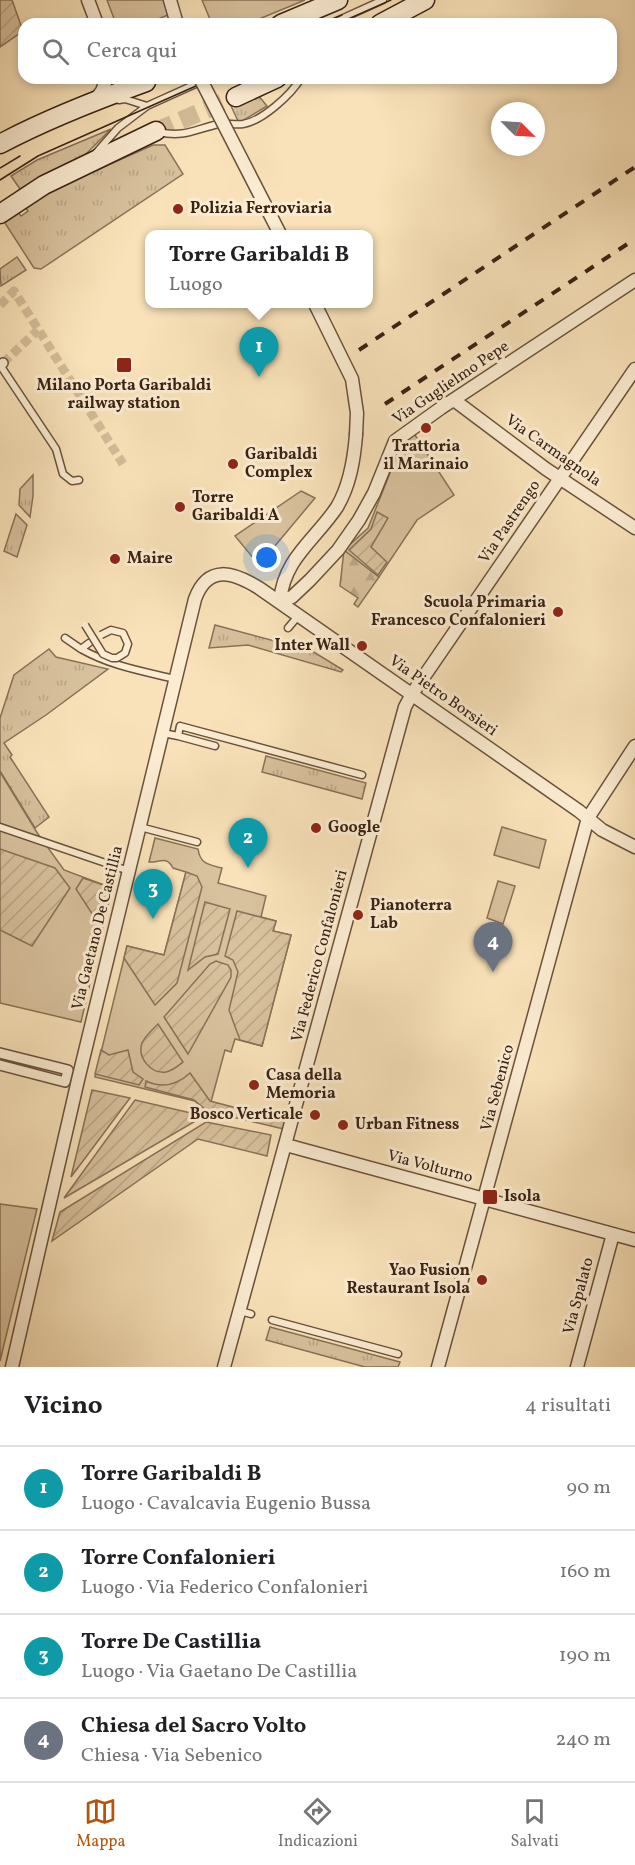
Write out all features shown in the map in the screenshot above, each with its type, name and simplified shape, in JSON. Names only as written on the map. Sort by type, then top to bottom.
[{"type":"main road","points":[[295,18],[338,0]]},
{"type":"main road","points":[[391,18],[425,0]]},
{"type":"main road","points":[[0,144],[133,84]]},
{"type":"main road","points":[[236,97],[264,84]]},
{"type":"main road","points":[[0,214],[37,189],[156,131]]},
{"type":"street","points":[[88,0],[95,18]]},
{"type":"street","points":[[170,0],[175,18]]},
{"type":"street","points":[[95,100],[105,84]]},
{"type":"street","points":[[204,84],[278,230]]},
{"type":"street","name":"Via Guglielmo Pepe","points":[[280,601],[292,597],[338,550],[374,493],[395,441],[635,280]]},
{"type":"street","points":[[280,601],[281,585],[290,566],[337,506],[352,470],[357,412],[352,379],[317,308]]},
{"type":"street","name":"Via Pastrengo","points":[[412,694],[635,369]]},
{"type":"street","name":"Via Carmagnola","points":[[454,400],[546,469],[635,528]]},
{"type":"street","name":"Via Gaetano De Castillia","points":[[12,1367],[195,599],[201,584],[206,580],[213,576],[232,574],[280,601]]},
{"type":"street","name":"Via Pietro Borsieri","points":[[280,601],[602,830],[635,847]]},
{"type":"street","name":"Via Federico Confalonieri","points":[[225,1367],[245,1312],[286,1145],[405,707],[412,694]]},
{"type":"street","name":"Via Sebenico","points":[[438,1367],[588,818],[635,746]]},
{"type":"street","points":[[0,1053],[68,1070],[65,1082],[0,1065]]},
{"type":"street","name":"Via Volturno","points":[[286,1145],[635,1240]]},
{"type":"street","name":"Via Spalato","points":[[577,1367],[613,1234]]},
{"type":"lane","points":[[343,18],[383,0]]},
{"type":"lane","points":[[88,163],[118,128],[147,106],[196,84]]},
{"type":"lane","points":[[156,131],[181,135],[221,124],[251,122],[285,98],[296,84]]},
{"type":"lane","points":[[76,109],[89,111],[125,99],[147,106]]},
{"type":"lane","points":[[1,365],[56,449],[63,474],[72,481],[78,480]]},
{"type":"lane","points":[[288,628],[299,615]]},
{"type":"lane","points":[[85,625],[107,657],[117,658],[125,653],[128,644],[123,633],[111,630],[101,635]]},
{"type":"lane","points":[[64,639],[100,660],[175,679]]},
{"type":"lane","points":[[81,649],[89,643]]},
{"type":"lane","points":[[178,736],[180,726],[362,775]]},
{"type":"lane","points":[[162,733],[214,746]]},
{"type":"lane","points":[[0,827],[129,870]]},
{"type":"lane","points":[[139,827],[197,842]]},
{"type":"lane","points":[[272,1320],[398,1354]]},
{"type":"green space","points":[[0,0],[12,0],[18,18],[18,34],[0,47]]},
{"type":"green space","points":[[107,0],[164,0],[168,15],[161,18],[114,18]]},
{"type":"green space","points":[[202,0],[305,0],[262,18],[210,18]]},
{"type":"green space","points":[[258,95],[267,106],[239,123],[231,106]]},
{"type":"green space","points":[[111,129],[81,159],[20,189],[11,176],[37,160]]},
{"type":"green space","points":[[153,145],[165,145],[183,174],[41,269],[34,268],[3,220],[16,210],[21,216],[28,211],[24,205],[52,190]]},
{"type":"green space","points":[[17,257],[26,270],[1,286],[0,269]]},
{"type":"green space","points":[[413,432],[454,495],[417,520],[379,577],[344,550],[368,528],[404,438]]},
{"type":"green space","points":[[33,475],[30,517],[19,505],[20,489]]},
{"type":"green space","points":[[301,491],[315,498],[259,565],[235,536]]},
{"type":"green space","points":[[377,512],[388,518],[371,547],[387,562],[378,575],[349,550],[371,529]]},
{"type":"green space","points":[[16,514],[27,525],[17,557],[4,551]]},
{"type":"green space","points":[[344,550],[379,577],[358,607],[354,604],[358,598],[340,586]]},
{"type":"green space","points":[[215,625],[312,651],[343,670],[341,672],[248,645],[209,648]]},
{"type":"green space","points":[[49,649],[56,657],[108,669],[4,743],[12,755],[10,757],[49,817],[35,828],[0,771],[0,718],[14,675]]},
{"type":"green space","points":[[266,756],[366,783],[362,799],[262,772]]},
{"type":"green space","points":[[0,772],[38,834],[64,870],[112,888],[81,1022],[0,1003]]},
{"type":"green space","points":[[502,827],[546,840],[539,868],[494,855]]},
{"type":"green space","points":[[155,838],[198,849],[203,861],[222,868],[218,883],[266,896],[261,917],[276,921],[273,931],[291,935],[262,1046],[235,1039],[231,1052],[225,1050],[208,1113],[195,1101],[95,1077],[127,946],[164,955],[186,872],[173,868],[165,861],[149,862]]},
{"type":"green space","points":[[0,849],[55,868],[70,888],[32,946],[0,930]]},
{"type":"green space","points":[[186,872],[197,876],[202,887],[177,983],[155,1005],[124,958],[127,946],[164,955]]},
{"type":"green space","points":[[83,878],[112,888],[102,929],[76,889]]},
{"type":"green space","points":[[498,881],[515,886],[503,924],[487,918]]},
{"type":"green space","points":[[205,902],[230,909],[218,954],[205,957],[188,970]]},
{"type":"green space","points":[[237,911],[276,921],[273,931],[291,935],[262,1046],[240,1040],[229,1010],[238,972],[233,960],[225,956]]},
{"type":"green space","points":[[216,961],[228,965],[231,977],[188,1054],[164,1017],[210,964]]},
{"type":"green space","points":[[158,1024],[183,1062],[166,1072],[150,1068],[143,1059],[141,1049],[143,1040]]},
{"type":"green space","points":[[101,1050],[109,1055],[128,1050],[133,1072],[143,1079],[139,1085],[95,1074]]},
{"type":"green space","points":[[190,1073],[210,1101],[290,1122],[288,1130],[207,1111],[194,1100],[145,1087],[146,1081],[164,1085],[180,1080]]},
{"type":"green space","points":[[92,1090],[130,1098],[71,1177]]},
{"type":"green space","points":[[135,1100],[204,1116],[64,1198]]},
{"type":"green space","points":[[206,1122],[271,1135],[267,1156],[198,1139],[52,1241],[60,1212]]},
{"type":"green space","points":[[0,1204],[37,1209],[0,1361]]},
{"type":"green space","points":[[270,1327],[400,1362],[398,1367],[365,1367],[266,1340]]},
{"type":"tunnel","points":[[156,131],[236,97]]},
{"type":"tunnel","points":[[0,305],[14,291],[123,464]]},
{"type":"tunnel","points":[[3,363],[38,330]]},
{"type":"tram line","points":[[350,18],[391,0]]},
{"type":"tram line","points":[[335,18],[342,15]]},
{"type":"tram line","points":[[0,180],[38,156],[200,84]]},
{"type":"tram line","points":[[0,168],[20,156]]},
{"type":"railway","points":[[359,350],[635,167]]},
{"type":"railway","points":[[385,404],[635,239]]},
{"type":"place","name":"Polizia Ferroviaria","points":[[178,209]]},
{"type":"place","name":"Milano Porta Garibaldi railway station","points":[[124,365]]},
{"type":"place","name":"Torre Garibaldi B","points":[[259,377]]},
{"type":"place","name":"Trattoria il Marinaio","points":[[426,428]]},
{"type":"place","name":"Garibaldi Complex","points":[[233,464]]},
{"type":"place","name":"Torre Garibaldi A","points":[[180,507]]},
{"type":"place","name":"Maire","points":[[115,559]]},
{"type":"place","name":"Scuola Primaria Francesco Confalonieri","points":[[558,612]]},
{"type":"place","name":"Inter Wall","points":[[362,646]]},
{"type":"place","name":"Google","points":[[316,828]]},
{"type":"place","name":"Torre Confalonieri","points":[[248,868]]},
{"type":"place","name":"Pianoterra Lab","points":[[358,915]]},
{"type":"place","name":"Torre De Castillia","points":[[153,919]]},
{"type":"place","name":"Chiesa del Sacro Volto","points":[[493,972]]},
{"type":"place","name":"Casa della Memoria","points":[[254,1085]]},
{"type":"place","name":"Bosco Verticale","points":[[315,1115]]},
{"type":"place","name":"Urban Fitness","points":[[343,1125]]},
{"type":"place","name":"Isola","points":[[490,1197]]},
{"type":"place","name":"Yao Fusion Restaurant Isola","points":[[482,1280]]}]
